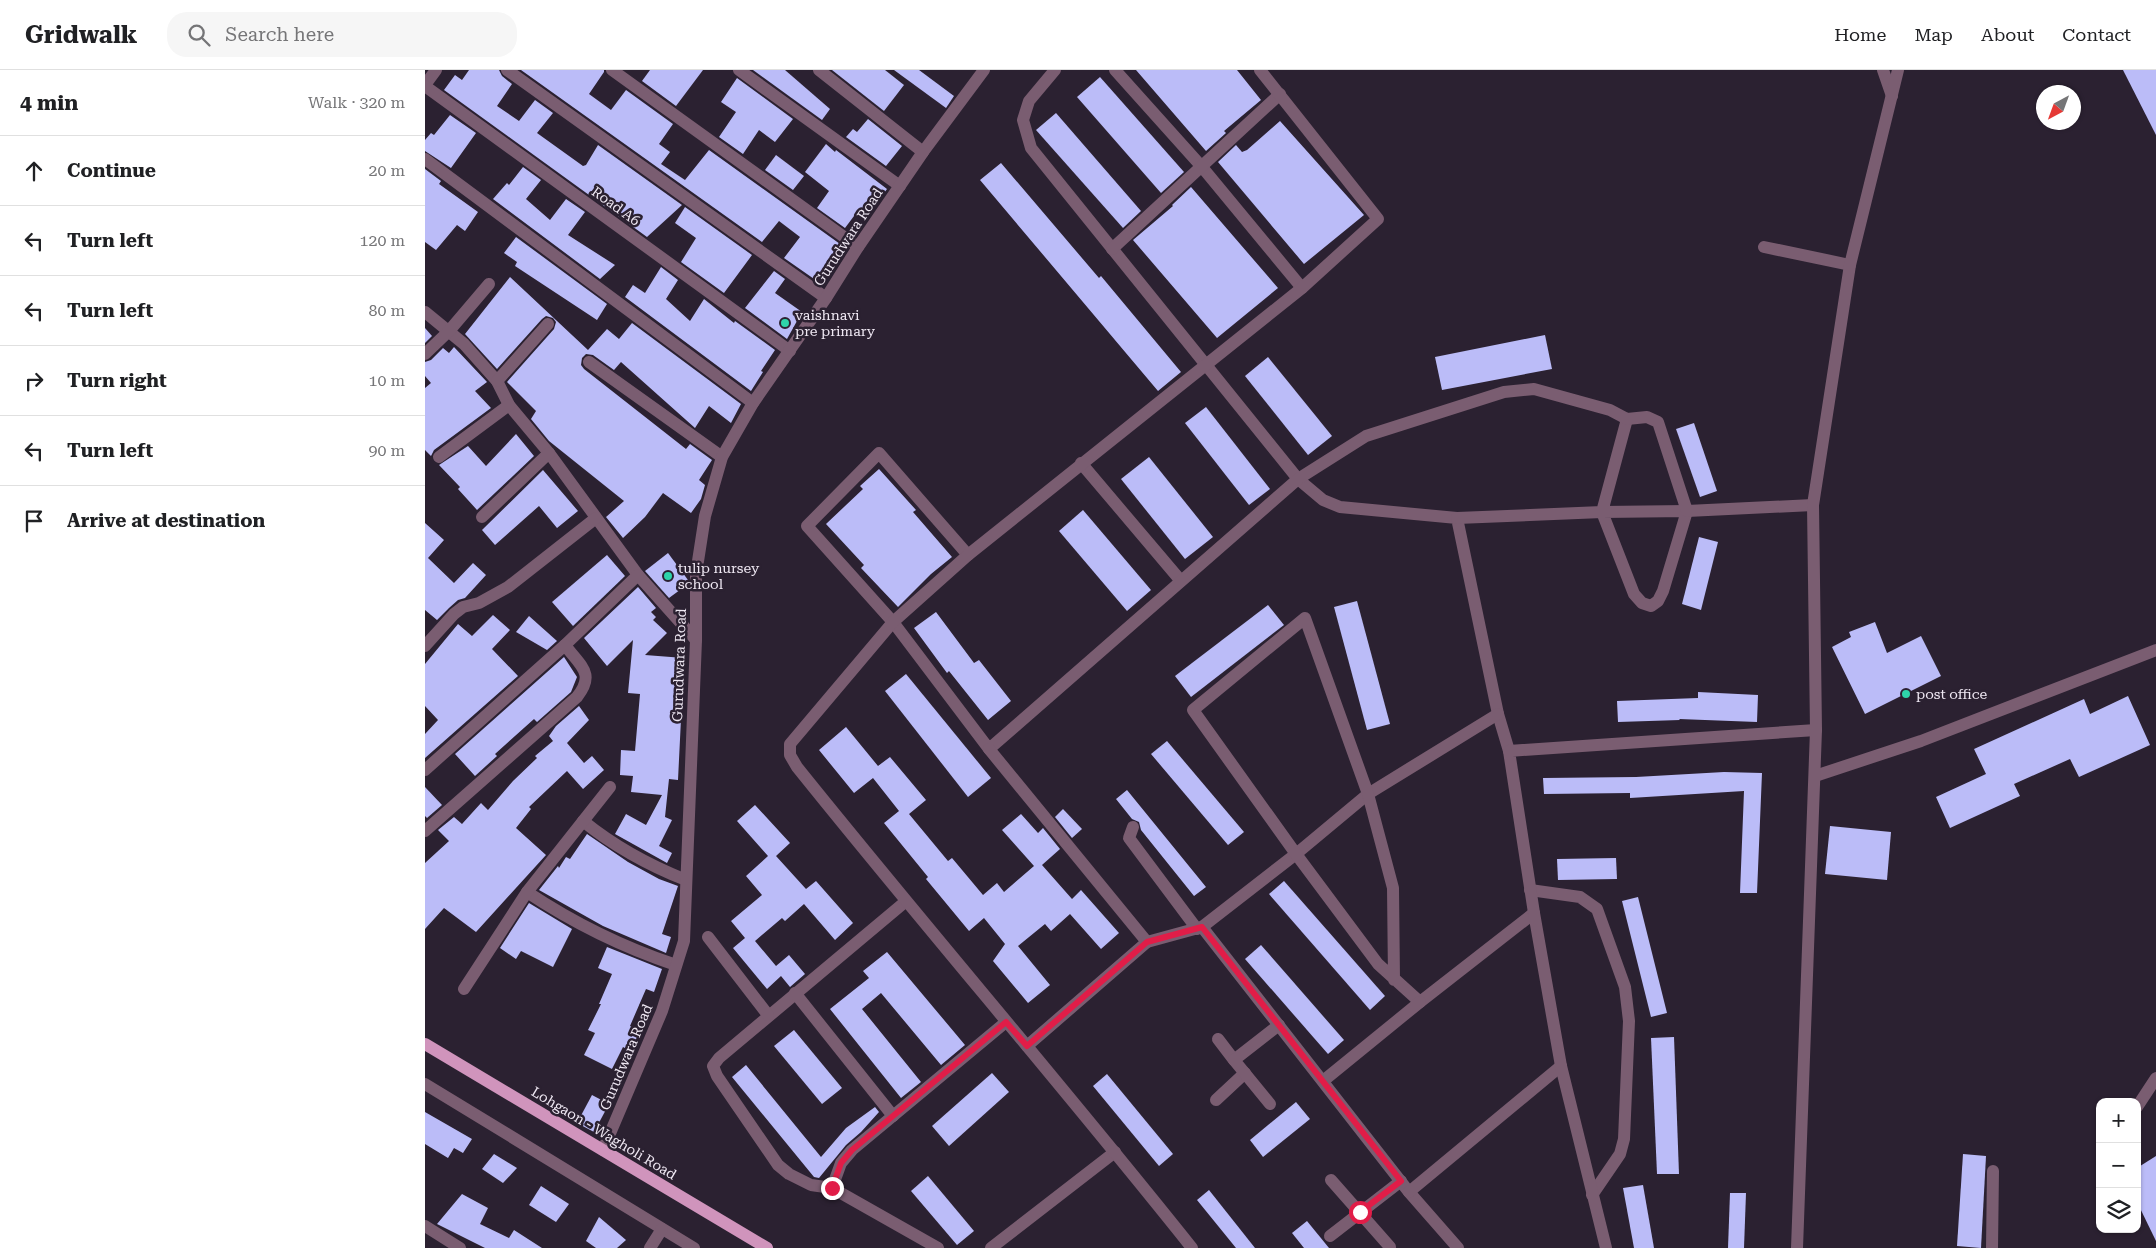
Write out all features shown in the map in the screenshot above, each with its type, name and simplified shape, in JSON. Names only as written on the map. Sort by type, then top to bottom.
[{"type":"main road","name":"Lohgaon - Wagholi Road","points":[[425,1044],[767,1248]]},
{"type":"street","points":[[425,86],[436,70]]},
{"type":"street","points":[[507,70],[826,298]]},
{"type":"street","points":[[612,70],[858,247]]},
{"type":"street","points":[[739,70],[900,186]]},
{"type":"street","points":[[819,70],[923,152]]},
{"type":"street","name":"Gurudwara Road","points":[[603,1150],[662,1011],[684,941],[696,640],[696,574],[705,516],[722,457],[753,403],[826,298],[858,247],[923,152],[984,70]]},
{"type":"street","points":[[1055,70],[1029,101],[1023,120],[1031,148],[1298,479],[1323,500],[1340,507],[1457,518],[1813,505]]},
{"type":"street","points":[[1115,70],[1202,167],[1302,288]]},
{"type":"street","points":[[1192,1248],[1115,1152],[905,902],[797,767],[790,755],[790,744],[893,622],[968,556],[1302,288],[1377,219],[1260,70]]},
{"type":"street","points":[[1883,70],[1892,96]]},
{"type":"street","points":[[1797,1248],[1816,730],[1813,505],[1850,265],[1898,70]]},
{"type":"street","name":"Road A6","points":[[425,86],[790,351]]},
{"type":"street","points":[[1112,249],[1280,94]]},
{"type":"street","points":[[425,159],[753,403]]},
{"type":"street","points":[[1764,247],[1850,265]]},
{"type":"street","points":[[425,354],[449,332],[489,284]]},
{"type":"street","points":[[425,312],[464,344],[497,381],[509,405],[549,454],[637,575],[696,640]]},
{"type":"street","points":[[497,381],[548,324]]},
{"type":"street","points":[[589,362],[722,457]]},
{"type":"street","points":[[989,749],[1298,479],[1366,436],[1504,392],[1533,389],[1610,410],[1627,419],[1647,417],[1658,422],[1687,511],[1663,591],[1658,601],[1651,606],[1642,603],[1634,594],[1602,512],[1627,419]]},
{"type":"street","points":[[439,457],[509,405]]},
{"type":"street","points":[[968,556],[879,453],[807,526],[893,622],[989,749],[1147,942]]},
{"type":"street","points":[[483,517],[549,454]]},
{"type":"street","points":[[1081,464],[1181,581]]},
{"type":"street","points":[[425,646],[458,610],[496,595],[508,587],[595,518]]},
{"type":"street","points":[[1457,518],[1498,714],[1509,751],[1530,890],[1561,1066],[1606,1248]]},
{"type":"street","points":[[425,770],[565,645],[637,575]]},
{"type":"street","points":[[1394,980],[1393,888],[1368,794],[1305,618],[1193,710],[1296,854],[1378,964],[1394,980],[1420,1002]]},
{"type":"street","points":[[425,831],[577,697],[586,686],[586,674],[565,645]]},
{"type":"street","points":[[1815,776],[1921,741],[2156,650]]},
{"type":"street","points":[[1027,1046],[1147,942],[1199,928],[1296,854],[1368,794],[1498,714]]},
{"type":"street","points":[[1509,751],[1816,730]]},
{"type":"street","points":[[464,989],[527,892],[610,787]]},
{"type":"street","points":[[583,821],[645,863],[686,880]]},
{"type":"street","points":[[1133,827],[1129,838],[1199,928],[1279,1025],[1409,1192],[1458,1248]]},
{"type":"street","points":[[1530,890],[1580,897],[1597,909],[1625,987],[1629,1021],[1624,1139],[1620,1154],[1592,1195]]},
{"type":"street","points":[[527,892],[563,916],[596,934],[676,966]]},
{"type":"street","points":[[905,902],[768,1015],[719,1058],[713,1066],[717,1076],[778,1165],[789,1174],[811,1185],[832,1188],[938,1248]]},
{"type":"street","points":[[1323,1081],[1534,913]]},
{"type":"street","points":[[708,937],[768,1015]]},
{"type":"street","points":[[795,993],[893,1116]]},
{"type":"street","points":[[832,1188],[841,1163],[852,1150],[1006,1022]]},
{"type":"street","points":[[1234,1060],[1279,1025]]},
{"type":"street","points":[[1218,1039],[1270,1104]]},
{"type":"street","points":[[1409,1192],[1561,1066]]},
{"type":"street","points":[[1216,1100],[1245,1073]]},
{"type":"street","points":[[2141,1101],[2156,1078]]},
{"type":"street","points":[[425,1084],[694,1248]]},
{"type":"street","points":[[991,1248],[1115,1152]]},
{"type":"street","points":[[1992,1248],[1993,1171]]},
{"type":"street","points":[[1331,1180],[1390,1247]]},
{"type":"street","points":[[1330,1236],[1401,1181]]},
{"type":"street","points":[[425,1226],[460,1248]]},
{"type":"street","points":[[650,1248],[662,1229]]},
{"type":"building","points":[[469,70],[499,70],[502,76],[512,84],[497,106],[519,121],[535,100],[553,113],[537,133],[583,166],[586,165],[598,145],[682,205],[647,237],[444,90],[455,75],[462,80]]},
{"type":"building","points":[[521,70],[604,70],[589,94],[611,110],[626,90],[673,124],[659,144],[670,152],[661,164],[685,180],[709,150],[847,249],[836,263],[833,261],[817,281],[784,258],[800,237],[779,221],[762,242]]},
{"type":"building","points":[[650,70],[703,70],[676,106],[642,81]]},
{"type":"building","points":[[753,70],[785,70],[830,109],[822,120]]},
{"type":"building","points":[[832,70],[885,70],[904,85],[884,111]]},
{"type":"building","points":[[894,70],[919,70],[954,96],[946,108]]},
{"type":"building","points":[[1136,70],[1237,70],[1261,100],[1224,131],[1226,133],[1206,151]]},
{"type":"building","points":[[2123,70],[2156,70],[2156,135]]},
{"type":"building","points":[[1100,77],[1184,172],[1161,193],[1077,97]]},
{"type":"building","points":[[737,78],[793,119],[775,142],[759,130],[743,154],[719,137],[736,112],[721,102]]},
{"type":"building","points":[[1056,113],[1141,211],[1123,228],[1036,130]]},
{"type":"building","points":[[450,115],[476,133],[451,168],[425,151],[425,140],[431,133],[434,135]]},
{"type":"building","points":[[868,119],[902,146],[886,166],[846,137],[853,129],[857,132]]},
{"type":"building","points":[[1280,121],[1364,215],[1304,264],[1218,162],[1236,145],[1242,152],[1247,150]]},
{"type":"building","points":[[826,144],[887,189],[869,214],[860,208],[845,228],[817,208],[829,191],[805,172]]},
{"type":"building","points":[[776,155],[804,176],[793,190],[765,170]]},
{"type":"building","points":[[1001,163],[1099,278],[1101,276],[1181,372],[1158,391],[980,180]]},
{"type":"building","points":[[523,167],[541,180],[526,199],[550,220],[566,199],[585,212],[568,235],[615,265],[600,279],[493,199],[507,183],[509,185]]},
{"type":"building","points":[[425,169],[441,181],[439,184],[478,212],[465,231],[457,225],[436,250],[425,242]]},
{"type":"building","points":[[1191,187],[1278,288],[1217,338],[1133,240],[1173,206]]},
{"type":"building","points":[[685,207],[752,255],[724,293],[681,262],[696,238],[675,223]]},
{"type":"building","points":[[516,237],[607,304],[597,320],[515,266],[517,262],[504,253]]},
{"type":"building","points":[[661,267],[678,280],[666,299],[690,321],[704,299],[734,323],[735,321],[775,350],[751,391],[625,297],[633,285],[645,293]]},
{"type":"building","points":[[774,271],[785,279],[775,293],[802,312],[787,339],[745,308]]},
{"type":"building","points":[[510,277],[588,350],[607,329],[619,339],[632,323],[741,404],[731,423],[709,406],[695,428],[621,362],[614,370],[593,355],[586,354],[582,358],[581,365],[584,369],[686,449],[690,444],[712,460],[699,480],[705,485],[701,499],[691,513],[663,493],[645,517],[623,538],[606,517],[624,501],[549,441],[531,419],[536,411],[507,382],[554,329],[556,322],[553,318],[546,316],[542,319],[497,369],[465,334]]},
{"type":"building","points":[[425,328],[432,336],[425,343]]},
{"type":"building","points":[[1545,335],[1552,369],[1442,390],[1435,357]]},
{"type":"building","points":[[454,347],[487,382],[475,391],[491,408],[434,450],[431,456],[425,450],[425,388],[431,383],[425,376],[425,362],[431,360],[443,348],[449,353]]},
{"type":"building","points":[[1268,357],[1332,436],[1308,455],[1245,376]]},
{"type":"building","points":[[1206,407],[1270,489],[1249,505],[1185,423]]},
{"type":"building","points":[[1694,423],[1717,491],[1700,497],[1676,429]]},
{"type":"building","points":[[516,434],[534,456],[477,510],[458,489],[460,487],[439,465],[468,446],[486,466]]},
{"type":"building","points":[[1149,457],[1213,537],[1185,559],[1121,479]]},
{"type":"building","points":[[879,469],[916,510],[913,512],[952,557],[931,574],[898,607],[861,568],[864,565],[826,524],[863,489],[860,486]]},
{"type":"building","points":[[543,470],[578,511],[557,528],[539,506],[495,545],[482,530]]},
{"type":"building","points":[[1083,510],[1151,590],[1127,611],[1059,531]]},
{"type":"building","points":[[425,523],[444,540],[428,558],[454,583],[473,563],[486,575],[465,598],[458,600],[437,620],[425,610]]},
{"type":"building","points":[[1699,537],[1718,542],[1701,610],[1682,604]]},
{"type":"building","name":"tulip nursey school","points":[[668,553],[688,580],[688,584],[669,598],[645,571]]},
{"type":"building","points":[[607,555],[625,576],[573,626],[552,602]]},
{"type":"building","points":[[638,587],[656,608],[651,612],[656,617],[653,620],[667,633],[645,655],[684,658],[678,780],[669,779],[665,817],[672,820],[659,846],[672,853],[667,863],[615,834],[626,814],[646,825],[662,795],[631,792],[633,776],[620,775],[621,750],[635,751],[640,694],[628,693],[633,640],[607,666],[584,638]]},
{"type":"building","points":[[1357,601],[1390,724],[1367,730],[1334,607]]},
{"type":"building","points":[[1268,605],[1284,625],[1191,697],[1175,676]]},
{"type":"building","points":[[936,612],[974,663],[979,660],[1011,701],[988,720],[949,671],[947,673],[914,628]]},
{"type":"building","points":[[493,615],[510,630],[492,649],[518,676],[425,758],[425,734],[438,720],[425,706],[425,664],[458,624],[472,636]]},
{"type":"building","points":[[529,616],[557,641],[547,650],[516,632]]},
{"type":"building","name":"post office","points":[[1875,622],[1887,653],[1921,636],[1941,676],[1865,714],[1832,647],[1851,637],[1849,632]]},
{"type":"building","points":[[564,657],[577,677],[571,692],[537,722],[534,719],[495,754],[497,756],[475,776],[455,754]]},
{"type":"building","points":[[906,674],[991,778],[968,797],[885,691]]},
{"type":"building","points":[[1698,692],[1758,695],[1757,722],[1679,719],[1618,722],[1617,701],[1698,698]]},
{"type":"building","points":[[2128,696],[2150,745],[2079,777],[2070,759],[2014,784],[2020,796],[1950,828],[1936,797],[1986,774],[1974,749],[2084,699],[2090,714]]},
{"type":"building","points":[[579,706],[589,720],[567,743],[584,763],[592,756],[604,770],[583,789],[567,771],[529,807],[531,809],[516,828],[546,855],[476,932],[444,908],[425,929],[425,863],[449,841],[438,830],[454,817],[462,824],[481,803],[488,810],[513,781],[537,758],[535,756],[553,741],[549,736],[556,726]]},
{"type":"building","points":[[846,727],[878,766],[890,757],[926,800],[909,814],[948,861],[952,858],[983,895],[997,883],[1004,892],[1034,866],[1002,830],[1021,814],[1038,833],[1043,828],[1060,849],[1042,865],[1072,899],[1081,890],[1119,933],[1101,949],[1070,914],[1051,931],[1045,924],[1018,946],[1050,985],[1028,1003],[993,961],[1005,944],[984,918],[969,931],[926,879],[928,877],[884,823],[899,811],[873,778],[854,793],[819,750]]},
{"type":"building","points":[[1167,741],[1244,832],[1228,845],[1151,754]]},
{"type":"building","points":[[1724,772],[1762,773],[1757,893],[1740,893],[1744,791],[1630,798],[1630,793],[1544,794],[1543,778],[1636,777]]},
{"type":"building","points":[[425,787],[442,805],[427,818],[425,816]]},
{"type":"building","points":[[1127,790],[1206,887],[1194,896],[1141,830],[1139,822],[1132,819],[1116,799]]},
{"type":"building","points":[[755,805],[790,843],[776,856],[806,889],[816,881],[853,923],[835,940],[804,904],[785,921],[782,918],[755,941],[776,966],[789,955],[805,974],[790,987],[781,976],[767,989],[733,948],[745,938],[731,921],[762,895],[746,876],[768,856],[737,821]]},
{"type":"building","points":[[1063,809],[1082,829],[1072,838],[1055,817]]},
{"type":"building","points":[[1830,826],[1891,832],[1887,880],[1825,874]]},
{"type":"building","points":[[587,834],[628,862],[659,879],[678,886],[662,934],[671,937],[666,953],[603,926],[539,890],[558,866],[559,868],[566,857],[570,859]]},
{"type":"building","points":[[1616,858],[1617,879],[1558,880],[1557,859]]},
{"type":"building","points":[[1284,881],[1385,996],[1370,1010],[1269,894]]},
{"type":"building","points":[[1638,897],[1667,1013],[1651,1017],[1622,901]]},
{"type":"building","points":[[529,903],[572,929],[553,967],[521,951],[516,959],[500,948]]},
{"type":"building","points":[[1261,945],[1344,1040],[1328,1054],[1245,959]]},
{"type":"building","points":[[607,947],[662,969],[654,992],[646,989],[630,1026],[640,1032],[630,1051],[623,1047],[612,1069],[584,1055],[595,1033],[588,1030],[601,1004],[599,1004],[612,974],[598,968]]},
{"type":"building","points":[[887,952],[965,1045],[941,1065],[881,993],[862,1009],[921,1082],[901,1098],[830,1009],[869,978],[863,971]]},
{"type":"building","points":[[794,1030],[842,1088],[822,1104],[774,1046]]},
{"type":"building","points":[[1674,1037],[1679,1174],[1657,1174],[1651,1038]]},
{"type":"building","points":[[746,1065],[821,1157],[846,1128],[875,1107],[879,1112],[846,1145],[819,1178],[814,1177],[732,1077]]},
{"type":"building","points":[[992,1073],[1009,1092],[949,1146],[932,1126]]},
{"type":"building","points":[[1107,1074],[1173,1154],[1159,1166],[1093,1086]]},
{"type":"building","points":[[592,1095],[609,1104],[594,1132],[577,1123]]},
{"type":"building","points":[[1296,1102],[1310,1119],[1263,1157],[1250,1140]]},
{"type":"building","points":[[425,1112],[472,1139],[463,1153],[454,1148],[448,1158],[425,1144]]},
{"type":"building","points":[[494,1154],[517,1168],[503,1183],[482,1169]]},
{"type":"building","points":[[1963,1154],[1986,1156],[1981,1248],[1957,1246]]},
{"type":"building","points":[[2156,1156],[2156,1241],[2141,1210],[2141,1165]]},
{"type":"building","points":[[928,1176],[974,1231],[957,1245],[911,1191]]},
{"type":"building","points":[[1643,1185],[1654,1248],[1634,1248],[1623,1188]]},
{"type":"building","points":[[541,1186],[569,1204],[556,1222],[529,1205]]},
{"type":"building","points":[[1209,1190],[1255,1248],[1236,1248],[1197,1200]]},
{"type":"building","points":[[1730,1193],[1746,1193],[1744,1248],[1728,1248]]},
{"type":"building","points":[[462,1194],[488,1208],[480,1224],[509,1238],[514,1230],[542,1248],[485,1248],[437,1224]]},
{"type":"building","points":[[599,1217],[626,1240],[617,1248],[596,1248],[586,1241]]},
{"type":"building","points":[[1307,1221],[1329,1248],[1304,1248],[1292,1233]]},
{"type":"place","name":"vaishnavi pre primary","points":[[785,323]]},
{"type":"place","name":"tulip nursey school","points":[[668,576]]},
{"type":"place","name":"post office","points":[[1906,694]]},
{"type":"route","points":[[832,1188],[841,1163],[852,1150],[1006,1022],[1027,1046],[1147,942],[1202,927],[1401,1181],[1360,1212]]}]
